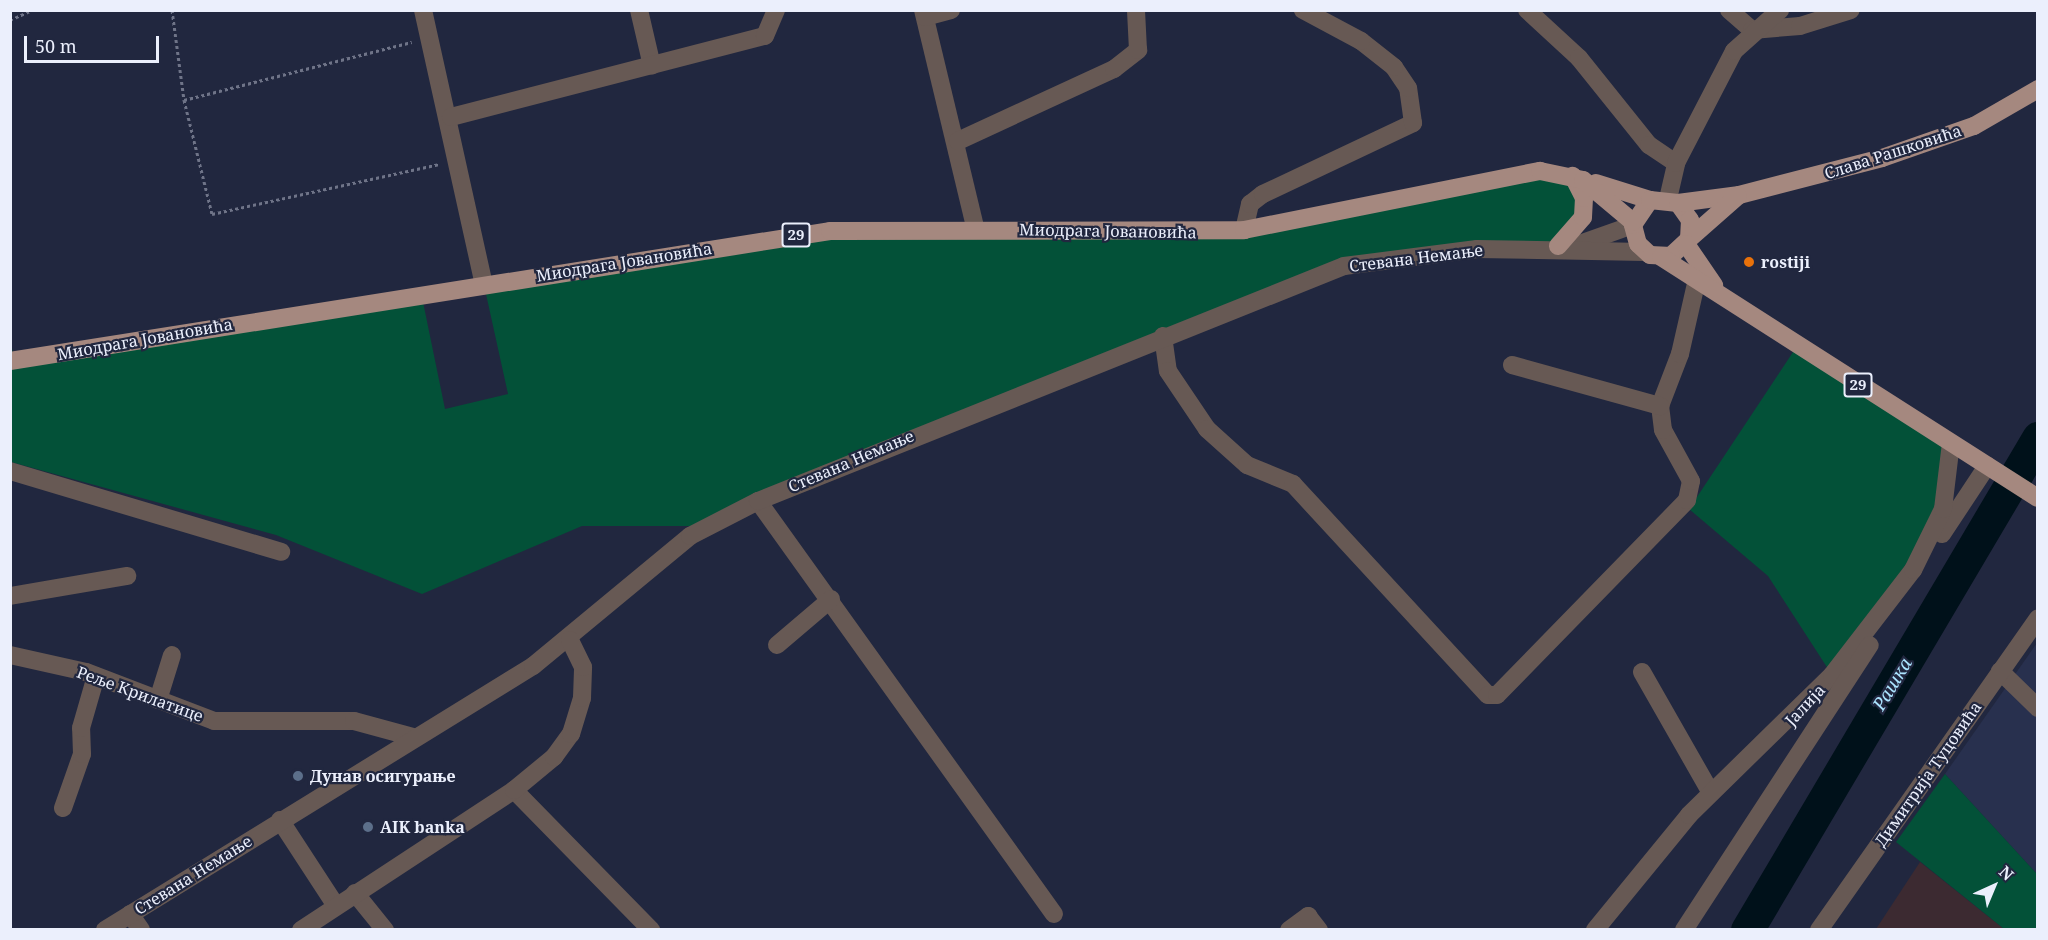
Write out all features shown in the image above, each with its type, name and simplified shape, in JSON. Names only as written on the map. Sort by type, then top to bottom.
[{"type":"main road","name":"Слава Рашковића","points":[[1665,201],[1739,195],[1947,136],[2037,89]]},
{"type":"main road","name":"Миодрага Јовановића","points":[[10,361],[809,233],[976,230],[1244,230],[1371,208],[1495,177],[1540,171],[1578,177],[1665,201]]},
{"type":"main road","points":[[1578,177],[1633,224],[1653,254],[1688,241],[1739,195]]},
{"type":"main road","points":[[1562,247],[1583,217],[1584,198],[1578,177]]},
{"type":"main road","points":[[1633,224],[1665,201],[1690,220],[1688,241],[1724,295]]},
{"type":"main road","name":"29","points":[[1653,254],[1724,295],[2037,498]]},
{"type":"street","points":[[423,10],[451,117],[484,285]]},
{"type":"street","points":[[639,10],[652,66]]},
{"type":"street","points":[[451,117],[765,36],[776,10]]},
{"type":"street","points":[[951,10],[924,14],[958,141],[976,230]]},
{"type":"street","points":[[958,141],[1114,69],[1138,50],[1136,10]]},
{"type":"street","points":[[1244,230],[1250,204],[1263,194],[1413,123],[1408,88],[1394,67],[1361,41],[1303,10]]},
{"type":"street","points":[[1527,10],[1579,58],[1649,145],[1676,163]]},
{"type":"street","points":[[1729,10],[1752,30],[1800,26],[1851,10]]},
{"type":"street","points":[[1665,201],[1676,163],[1734,51],[1752,30],[1779,10]]},
{"type":"street","points":[[1562,247],[1633,224]]},
{"type":"street","name":"Стевана Немање","points":[[105,930],[570,640],[690,536],[758,501],[1163,336],[1361,262],[1562,247],[1612,254],[1653,254]]},
{"type":"street","points":[[1163,336],[1175,380],[1207,429],[1247,465],[1293,484],[1488,695],[1506,688],[1676,514],[1691,482],[1663,430],[1660,406],[1680,354],[1697,279]]},
{"type":"street","points":[[1512,365],[1660,406]]},
{"type":"street","name":"Јалија","points":[[1595,930],[1711,793],[1818,692],[1913,570],[1944,508],[1951,443]]},
{"type":"street","points":[[1684,930],[1991,469]]},
{"type":"street","points":[[10,471],[281,552]]},
{"type":"street","points":[[758,501],[831,599],[1054,914]]},
{"type":"street","points":[[10,597],[127,576]]},
{"type":"street","points":[[777,645],[831,599]]},
{"type":"street","name":"Димитрија Туцовића","points":[[1819,930],[2037,618]]},
{"type":"street","points":[[301,930],[514,790],[554,757],[574,727],[584,678],[570,640]]},
{"type":"street","name":"Реље Крилатице","points":[[10,655],[96,676],[226,723],[354,721],[413,737]]},
{"type":"street","points":[[158,700],[172,655]]},
{"type":"street","points":[[2000,671],[2037,708]]},
{"type":"street","points":[[1642,672],[1711,793]]},
{"type":"street","points":[[63,808],[82,754],[81,728],[96,676]]},
{"type":"street","points":[[514,790],[651,930]]},
{"type":"street","points":[[280,820],[336,906]]},
{"type":"street","points":[[355,893],[385,930]]},
{"type":"street","points":[[130,914],[141,930]]},
{"type":"street","points":[[1289,930],[1314,923]]},
{"type":"path","points":[[10,20],[32,10]]},
{"type":"path","points":[[172,10],[184,100],[212,214],[460,160]]},
{"type":"path","points":[[184,100],[431,38]]},
{"type":"shaded area","points":[[2037,643],[2037,874],[1945,774]]},
{"type":"shaded area","points":[[1920,862],[2004,929],[1876,929]]},
{"type":"green space","points":[[1557,171],[1584,198],[1558,246],[1383,259],[705,526],[582,526],[422,594],[276,535],[11,462],[10,336],[14,360],[422,297],[445,409],[508,394],[484,285],[783,237],[1185,233]]},
{"type":"green space","points":[[1797,346],[1951,443],[1943,509],[1832,675],[1768,576],[1689,509]]},
{"type":"green space","points":[[1945,774],[2037,874],[2037,929],[2004,929],[1896,842]]},
{"type":"waterway","name":"Рашка","points":[[1747,930],[2038,438]]},
{"type":"place","name":"rostiji","points":[[1749,262]]},
{"type":"place","name":"Дунав осигурање","points":[[298,776]]},
{"type":"place","name":"AIK banka","points":[[368,827]]}]
